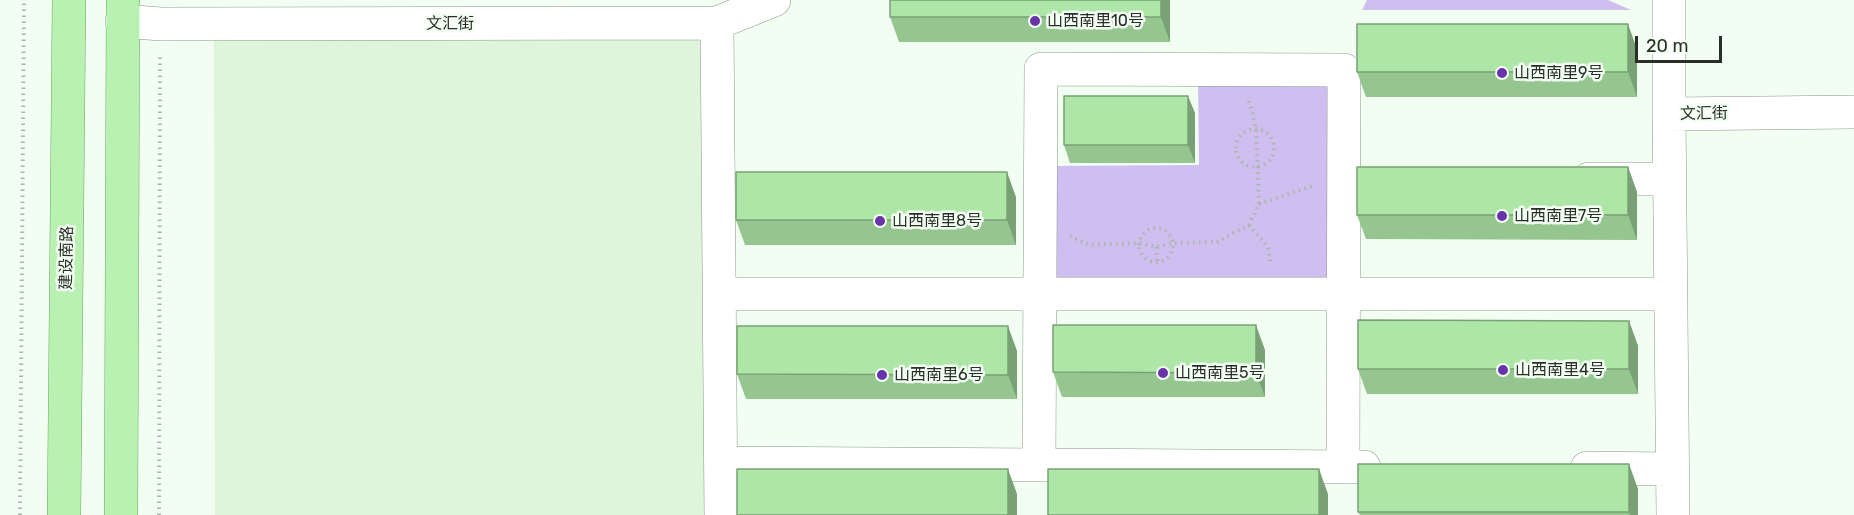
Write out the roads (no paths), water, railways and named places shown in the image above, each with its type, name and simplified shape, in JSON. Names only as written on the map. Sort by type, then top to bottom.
[{"type":"main road","name":"建设南路","points":[[64,515],[69,0]]},
{"type":"main road","points":[[121,515],[122,10]]},
{"type":"street","name":"文汇街","points":[[122,10],[160,24],[322,12],[569,12],[717,23],[774,0]]},
{"type":"street","name":"文汇街","points":[[1669,0],[1669,114],[1854,112]]},
{"type":"street","points":[[717,23],[730,178],[719,294],[721,515]]},
{"type":"street","points":[[1039,465],[1040,294],[1032,190],[1041,69],[1240,69],[1344,70],[1331,182],[1343,295],[1343,467]]},
{"type":"street","points":[[1669,114],[1673,515]]},
{"type":"street","points":[[1565,179],[1669,179]]},
{"type":"street","points":[[1331,182],[1379,180]]},
{"type":"street","points":[[719,294],[1670,294]]},
{"type":"street","points":[[721,463],[1390,468]]},
{"type":"street","points":[[1555,468],[1672,469]]},
{"type":"place","name":"山西南里10号","points":[[1035,21]]},
{"type":"place","name":"山西南里9号","points":[[1502,73]]},
{"type":"place","name":"山西南里7号","points":[[1502,216]]},
{"type":"place","name":"山西南里8号","points":[[880,221]]},
{"type":"place","name":"山西南里4号","points":[[1503,370]]},
{"type":"place","name":"山西南里5号","points":[[1163,373]]},
{"type":"place","name":"山西南里6号","points":[[882,375]]}]
